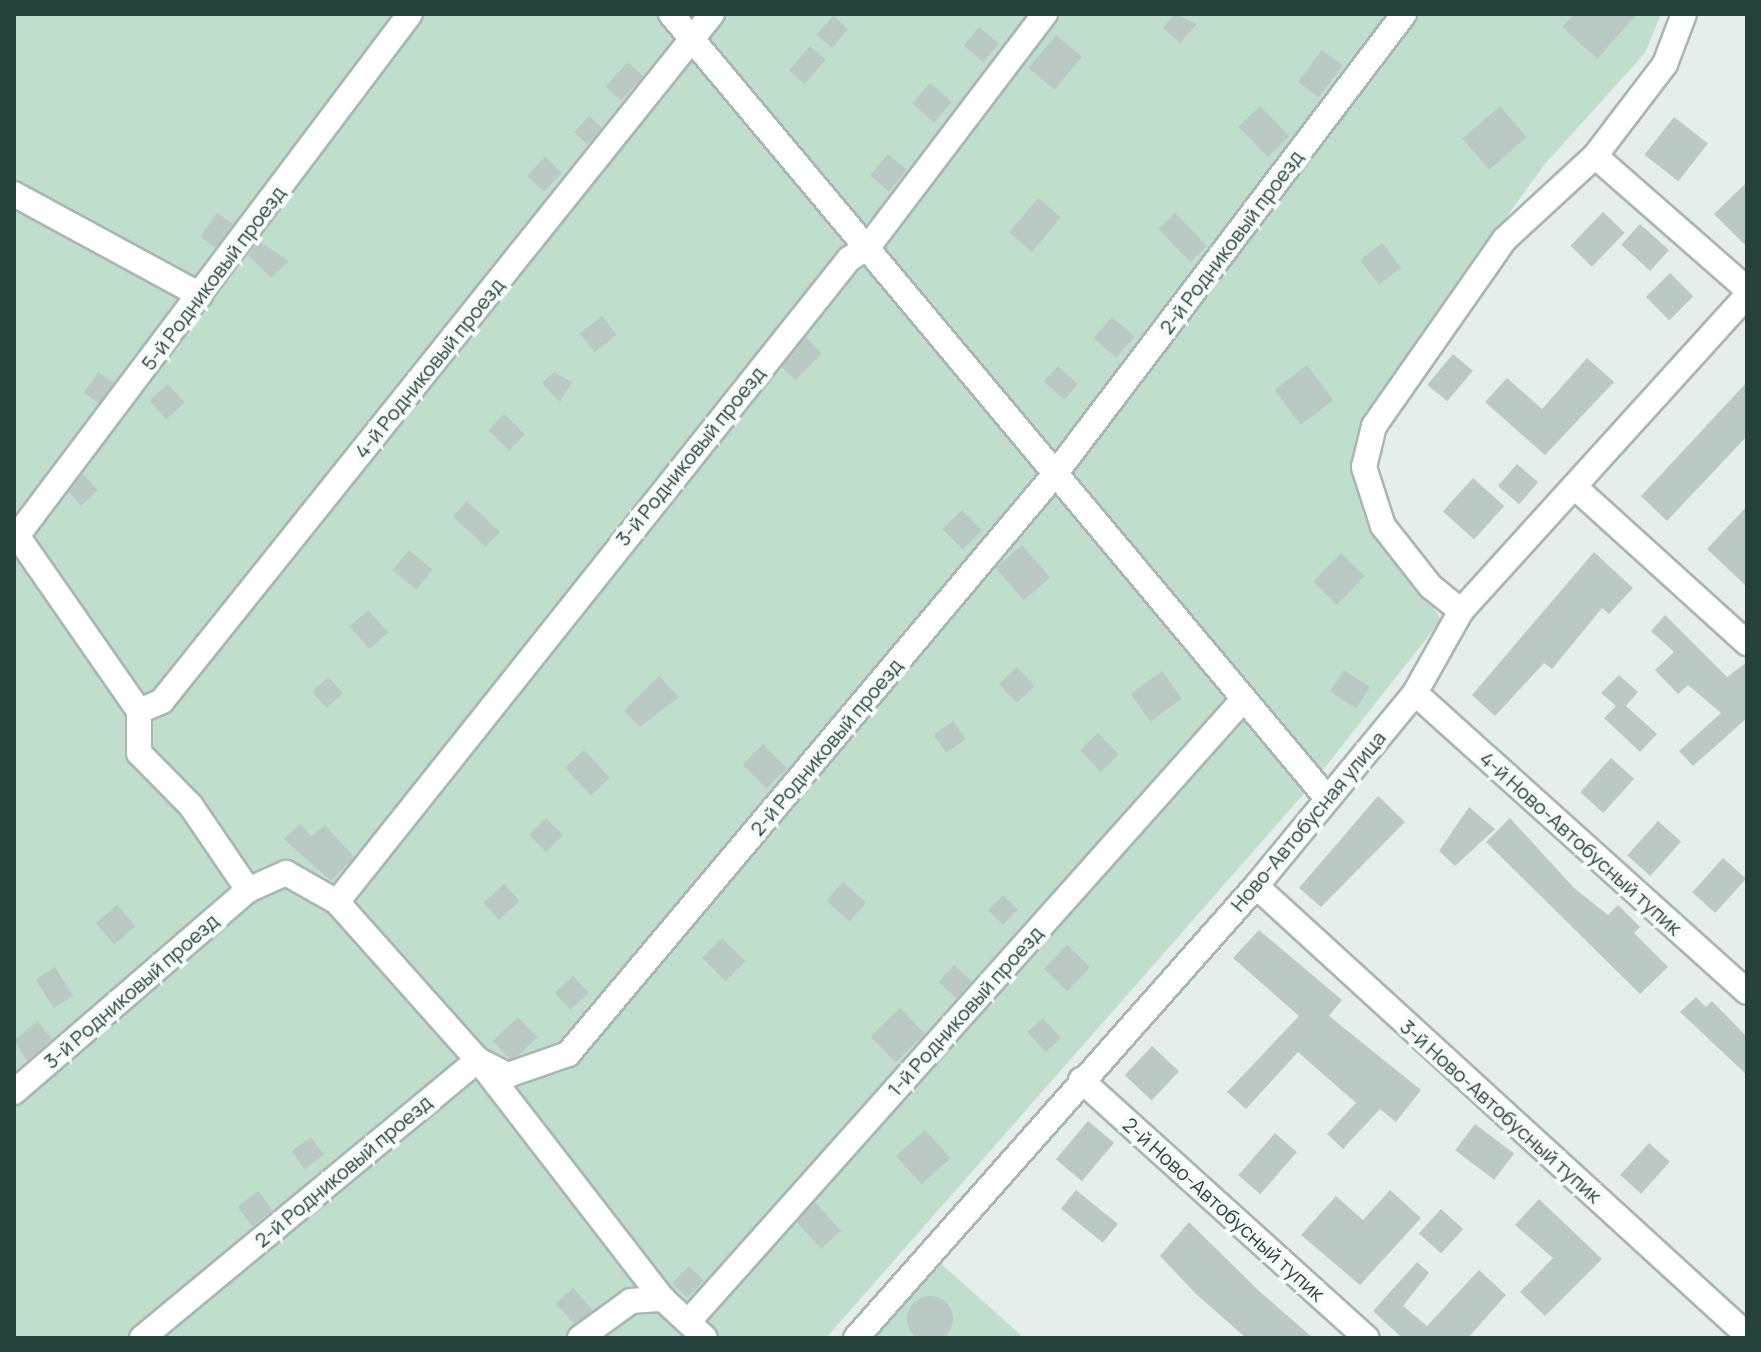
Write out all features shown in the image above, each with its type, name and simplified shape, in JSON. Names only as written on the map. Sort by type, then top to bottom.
[{"type":"street","name":"5-й Родниковый проезд","points":[[16,536],[410,14]]},
{"type":"street","points":[[671,14],[695,37],[1242,701],[1327,798]]},
{"type":"street","name":"4-й Родниковый проезд","points":[[139,711],[162,701],[712,14]]},
{"type":"street","name":"3-й Родниковый проезд","points":[[14,1092],[248,890],[286,873],[337,902],[810,307],[868,247],[1045,14]]},
{"type":"street","name":"2-й Родниковый проезд","points":[[142,1338],[478,1060],[508,1075],[568,1054],[1055,474],[1404,14]]},
{"type":"street","points":[[1461,611],[1431,587],[1383,526],[1364,467],[1374,426],[1505,239],[1595,156],[1665,64],[1684,14]]},
{"type":"street","points":[[1595,156],[1747,289]]},
{"type":"street","points":[[14,194],[200,295]]},
{"type":"street","name":"Ново-Автобусная улица","points":[[856,1338],[1081,1080],[1256,886],[1415,693],[1461,611],[1578,490],[1747,296]]},
{"type":"street","points":[[1578,490],[1747,643]]},
{"type":"street","points":[[16,536],[139,711],[139,753],[191,806],[248,890]]},
{"type":"street","name":"4-й Ново-Автобусный тупик","points":[[1415,693],[1747,992]]},
{"type":"street","name":"1-й Родниковый проезд","points":[[697,1329],[1242,701]]},
{"type":"street","name":"3-й Ново-Автобусный тупик","points":[[1256,886],[1747,1335]]},
{"type":"street","points":[[337,902],[478,1060],[663,1299],[697,1329]]},
{"type":"street","name":"2-й Ново-Автобусный тупик","points":[[1081,1080],[1367,1338]]},
{"type":"street","points":[[580,1338],[631,1301],[663,1299]]},
{"type":"green space","points":[[14,14],[659,14],[695,51],[724,14],[1661,14],[1645,53],[1544,165],[1364,415],[1350,472],[1441,620],[1308,789],[826,1338],[14,1338]]},
{"type":"green space","points":[[937,1260],[1024,1338],[870,1338]]},
{"type":"building","points":[[1175,14],[1197,24],[1180,43],[1163,28]]},
{"type":"building","points":[[1574,14],[1637,14],[1597,59],[1562,27]]},
{"type":"building","points":[[833,16],[848,29],[832,48],[817,35]]},
{"type":"building","points":[[979,27],[999,44],[983,62],[964,45]]},
{"type":"building","points":[[1056,35],[1082,57],[1054,90],[1028,68]]},
{"type":"building","points":[[810,46],[826,60],[805,84],[789,70]]},
{"type":"building","points":[[1322,50],[1343,66],[1319,98],[1298,82]]},
{"type":"building","points":[[628,62],[643,76],[621,100],[605,86]]},
{"type":"building","points":[[930,83],[952,102],[934,122],[912,103]]},
{"type":"building","points":[[1260,106],[1289,136],[1268,157],[1238,127]]},
{"type":"building","points":[[1500,106],[1527,137],[1489,170],[1462,139]]},
{"type":"building","points":[[589,116],[602,128],[587,144],[574,132]]},
{"type":"building","points":[[1674,117],[1708,143],[1678,181],[1644,155]]},
{"type":"building","points":[[888,154],[907,170],[889,192],[870,175]]},
{"type":"building","points":[[545,157],[562,173],[544,192],[527,176]]},
{"type":"building","points":[[1747,182],[1747,247],[1714,214]]},
{"type":"building","points":[[1038,198],[1061,217],[1032,252],[1009,232]]},
{"type":"building","points":[[1603,212],[1625,233],[1592,267],[1570,246]]},
{"type":"building","points":[[217,213],[233,224],[216,248],[200,237]]},
{"type":"building","points":[[1175,213],[1207,246],[1190,262],[1158,229]]},
{"type":"building","points":[[1640,224],[1669,250],[1650,271],[1621,245]]},
{"type":"building","points":[[258,241],[289,261],[271,278],[248,255]]},
{"type":"building","points":[[1382,243],[1401,267],[1379,285],[1360,260]]},
{"type":"building","points":[[1670,273],[1693,296],[1669,320],[1646,297]]},
{"type":"building","points":[[602,316],[617,335],[595,352],[580,333]]},
{"type":"building","points":[[1112,317],[1135,337],[1116,358],[1094,338]]},
{"type":"building","points":[[806,337],[822,354],[795,380],[782,367]]},
{"type":"building","points":[[1453,354],[1473,371],[1447,401],[1427,385]]},
{"type":"building","points":[[1587,358],[1614,382],[1545,455],[1485,402],[1507,378],[1542,409]]},
{"type":"building","points":[[1307,365],[1333,400],[1301,425],[1274,390]]},
{"type":"building","points":[[1058,366],[1078,384],[1064,400],[1044,382]]},
{"type":"building","points":[[98,372],[114,383],[99,403],[84,392]]},
{"type":"building","points":[[554,372],[572,382],[560,402],[542,383]]},
{"type":"building","points":[[1747,382],[1747,436],[1667,521],[1641,496]]},
{"type":"building","points":[[168,384],[185,403],[166,419],[149,401]]},
{"type":"building","points":[[504,414],[525,434],[509,451],[488,431]]},
{"type":"building","points":[[1517,464],[1538,482],[1519,504],[1498,486]]},
{"type":"building","points":[[83,474],[98,490],[81,506],[69,492]]},
{"type":"building","points":[[1473,478],[1504,506],[1474,540],[1443,511]]},
{"type":"building","points":[[467,501],[500,532],[486,547],[453,516]]},
{"type":"building","points":[[1747,506],[1747,587],[1707,549]]},
{"type":"building","points":[[962,510],[982,531],[963,550],[943,529]]},
{"type":"building","points":[[1022,545],[1050,577],[1024,600],[996,568]]},
{"type":"building","points":[[409,550],[433,570],[416,590],[392,570]]},
{"type":"building","points":[[1594,552],[1633,588],[1609,614],[1602,608],[1552,669],[1544,663],[1495,716],[1472,695]]},
{"type":"building","points":[[1341,553],[1365,576],[1337,605],[1313,582]]},
{"type":"building","points":[[368,610],[388,632],[369,649],[349,627]]},
{"type":"building","points":[[1665,615],[1727,677],[1747,662],[1747,718],[1693,766],[1679,751],[1721,713],[1688,685],[1678,694],[1655,670],[1674,652],[1651,631]]},
{"type":"building","points":[[1017,667],[1035,686],[1016,703],[999,684]]},
{"type":"building","points":[[1344,670],[1370,687],[1356,709],[1330,692]]},
{"type":"building","points":[[1162,671],[1182,699],[1150,721],[1130,694]]},
{"type":"building","points":[[1619,675],[1638,692],[1626,706],[1657,734],[1640,752],[1604,718],[1616,706],[1601,693]]},
{"type":"building","points":[[659,676],[679,697],[640,727],[624,711]]},
{"type":"building","points":[[328,677],[343,693],[327,708],[312,692]]},
{"type":"building","points":[[953,721],[966,739],[947,753],[934,735]]},
{"type":"building","points":[[1098,733],[1119,755],[1101,772],[1080,750]]},
{"type":"building","points":[[763,744],[787,768],[767,789],[742,765]]},
{"type":"building","points":[[584,750],[610,778],[591,796],[565,768]]},
{"type":"building","points":[[1611,758],[1634,779],[1603,813],[1580,792]]},
{"type":"building","points":[[1378,796],[1405,822],[1321,907],[1299,888]]},
{"type":"building","points":[[1469,807],[1495,829],[1455,866],[1439,851]]},
{"type":"building","points":[[546,818],[563,835],[546,852],[529,835]]},
{"type":"building","points":[[1510,818],[1574,888],[1608,915],[1618,905],[1640,927],[1634,933],[1668,967],[1640,994],[1486,842]]},
{"type":"building","points":[[1658,821],[1681,842],[1650,876],[1627,855]]},
{"type":"building","points":[[300,824],[311,836],[325,825],[354,857],[331,881],[284,839]]},
{"type":"building","points":[[1723,858],[1746,879],[1715,913],[1692,892]]},
{"type":"building","points":[[843,882],[866,903],[849,921],[826,901]]},
{"type":"building","points":[[504,884],[520,901],[499,920],[484,903]]},
{"type":"building","points":[[1003,895],[1018,910],[1003,925],[988,910]]},
{"type":"building","points":[[117,905],[135,926],[114,945],[96,923]]},
{"type":"building","points":[[1259,930],[1342,1000],[1329,1016],[1421,1090],[1396,1122],[1380,1109],[1343,1149],[1327,1134],[1356,1103],[1298,1052],[1246,1109],[1227,1092],[1299,1016],[1233,958]]},
{"type":"building","points":[[722,938],[745,961],[726,981],[702,958]]},
{"type":"building","points":[[1067,945],[1090,967],[1067,991],[1044,969]]},
{"type":"building","points":[[954,965],[972,981],[956,998],[939,982]]},
{"type":"building","points":[[55,967],[73,996],[54,1008],[35,979]]},
{"type":"building","points":[[573,976],[589,993],[570,1010],[555,993]]},
{"type":"building","points":[[1696,997],[1706,1007],[1712,1001],[1747,1037],[1747,1075],[1680,1012]]},
{"type":"building","points":[[900,1008],[925,1034],[896,1062],[871,1036]]},
{"type":"building","points":[[518,1017],[537,1037],[512,1061],[493,1041]]},
{"type":"building","points":[[1043,1018],[1061,1038],[1045,1052],[1027,1032]]},
{"type":"building","points":[[38,1021],[52,1039],[27,1061],[14,1040]]},
{"type":"building","points":[[1152,1046],[1179,1071],[1152,1100],[1125,1075]]},
{"type":"building","points":[[1088,1121],[1114,1143],[1082,1181],[1056,1159]]},
{"type":"building","points":[[1475,1124],[1514,1153],[1494,1180],[1455,1150]]},
{"type":"building","points":[[925,1130],[950,1158],[921,1184],[896,1156]]},
{"type":"building","points":[[1275,1133],[1297,1152],[1260,1194],[1238,1175]]},
{"type":"building","points":[[311,1137],[324,1155],[305,1169],[292,1151]]},
{"type":"building","points":[[1649,1143],[1670,1162],[1641,1194],[1620,1175]]},
{"type":"building","points":[[1076,1190],[1118,1224],[1103,1243],[1061,1209]]},
{"type":"building","points":[[1390,1190],[1421,1218],[1360,1285],[1301,1235],[1336,1196],[1363,1220]]},
{"type":"building","points":[[258,1191],[273,1210],[252,1226],[238,1207]]},
{"type":"building","points":[[1539,1199],[1602,1259],[1545,1316],[1520,1292],[1553,1258],[1515,1225]]},
{"type":"building","points":[[815,1202],[841,1231],[821,1249],[795,1220]]},
{"type":"building","points":[[1441,1209],[1463,1229],[1441,1254],[1419,1234]]},
{"type":"building","points":[[1189,1222],[1257,1289],[1313,1338],[1246,1338],[1196,1294],[1160,1256]]},
{"type":"building","points":[[1417,1262],[1429,1273],[1403,1306],[1427,1326],[1479,1270],[1506,1295],[1468,1338],[1402,1338],[1373,1311]]},
{"type":"building","points":[[689,1266],[704,1281],[687,1298],[672,1283]]},
{"type":"building","points":[[573,1288],[593,1310],[576,1326],[556,1303]]},
{"type":"building","points":[[930,1296],[946,1303],[953,1319],[946,1335],[930,1342],[914,1335],[907,1319],[914,1303]]}]
